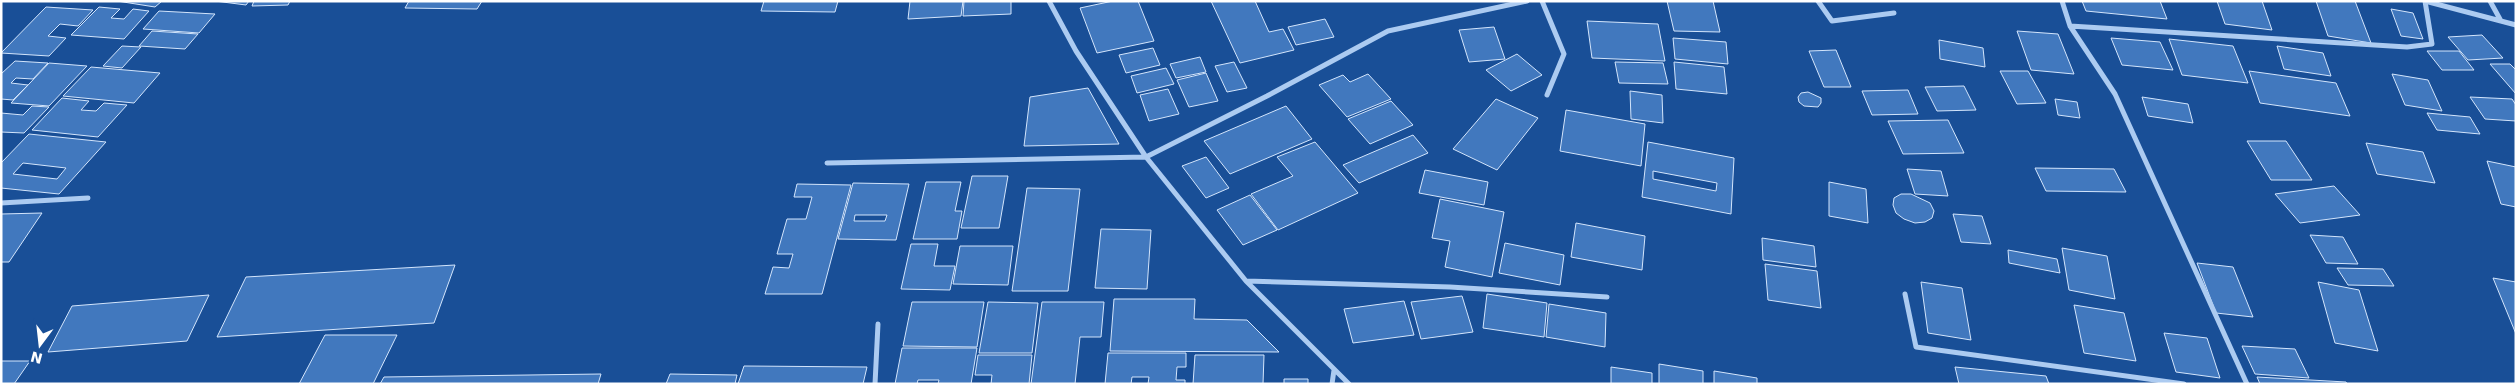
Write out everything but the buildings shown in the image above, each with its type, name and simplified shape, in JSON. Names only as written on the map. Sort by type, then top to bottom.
[{"type":"street","points":[[1049,1],[1076,51],[1146,157],[1246,281],[1350,384]]},
{"type":"street","points":[[827,163],[1146,157],[1268,96],[1388,31],[1527,1]]},
{"type":"street","points":[[1542,1],[1564,54],[1547,94]]},
{"type":"street","points":[[1818,1],[1832,21],[1894,13]]},
{"type":"street","points":[[2062,1],[2070,26],[2115,94],[2247,384]]},
{"type":"street","points":[[2070,26],[2407,47],[2432,44],[2425,1],[2516,24]]},
{"type":"street","points":[[2490,1],[2500,20]]},
{"type":"street","points":[[1,203],[88,198]]},
{"type":"street","points":[[1246,281],[1450,287],[1607,297]]},
{"type":"street","points":[[1904,294],[1916,347],[2184,384]]},
{"type":"street","points":[[875,384],[878,324]]},
{"type":"street","points":[[1332,384],[1334,370]]}]
